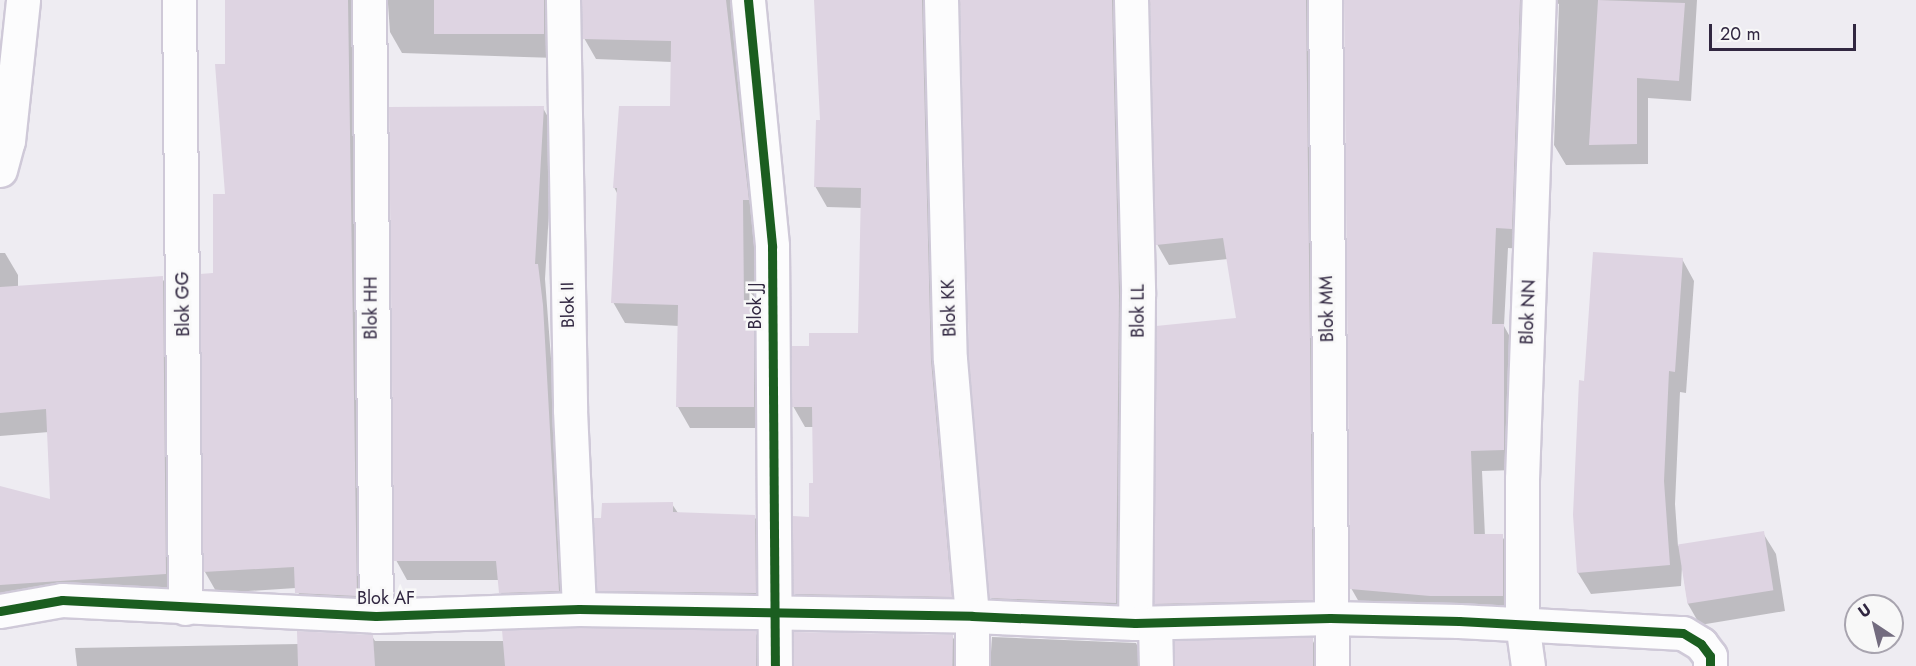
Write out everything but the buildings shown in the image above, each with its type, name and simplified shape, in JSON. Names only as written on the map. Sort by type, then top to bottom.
[{"type":"street","points":[[4,156],[23,0]]},
{"type":"street","name":"Blok GG","points":[[179,0],[185,608]]},
{"type":"street","name":"Blok HH","points":[[369,0],[376,616]]},
{"type":"street","name":"Blok II","points":[[563,0],[570,410],[579,609]]},
{"type":"street","name":"Blok JJ","points":[[748,0],[771,246],[775,666]]},
{"type":"street","name":"Blok KK","points":[[941,0],[950,359],[972,616],[972,666]]},
{"type":"street","name":"Blok LL","points":[[1131,0],[1145,623],[1156,666]]},
{"type":"street","name":"Blok MM","points":[[1326,0],[1332,666]]},
{"type":"street","name":"Blok NN","points":[[1528,666],[1522,623],[1522,468],[1539,0]]},
{"type":"street","name":"Blok AF","points":[[0,611],[62,600],[376,616],[579,609],[972,616],[1145,623],[1330,618],[1522,623],[1683,633],[1701,644],[1710,656],[1710,666]]},
{"type":"cycle path","points":[[748,0],[772,246],[775,666]]},
{"type":"cycle path","points":[[0,611],[62,600],[376,616],[579,609],[972,616],[1135,623],[1330,618],[1459,621],[1683,633],[1701,644],[1710,656],[1710,666]]}]
